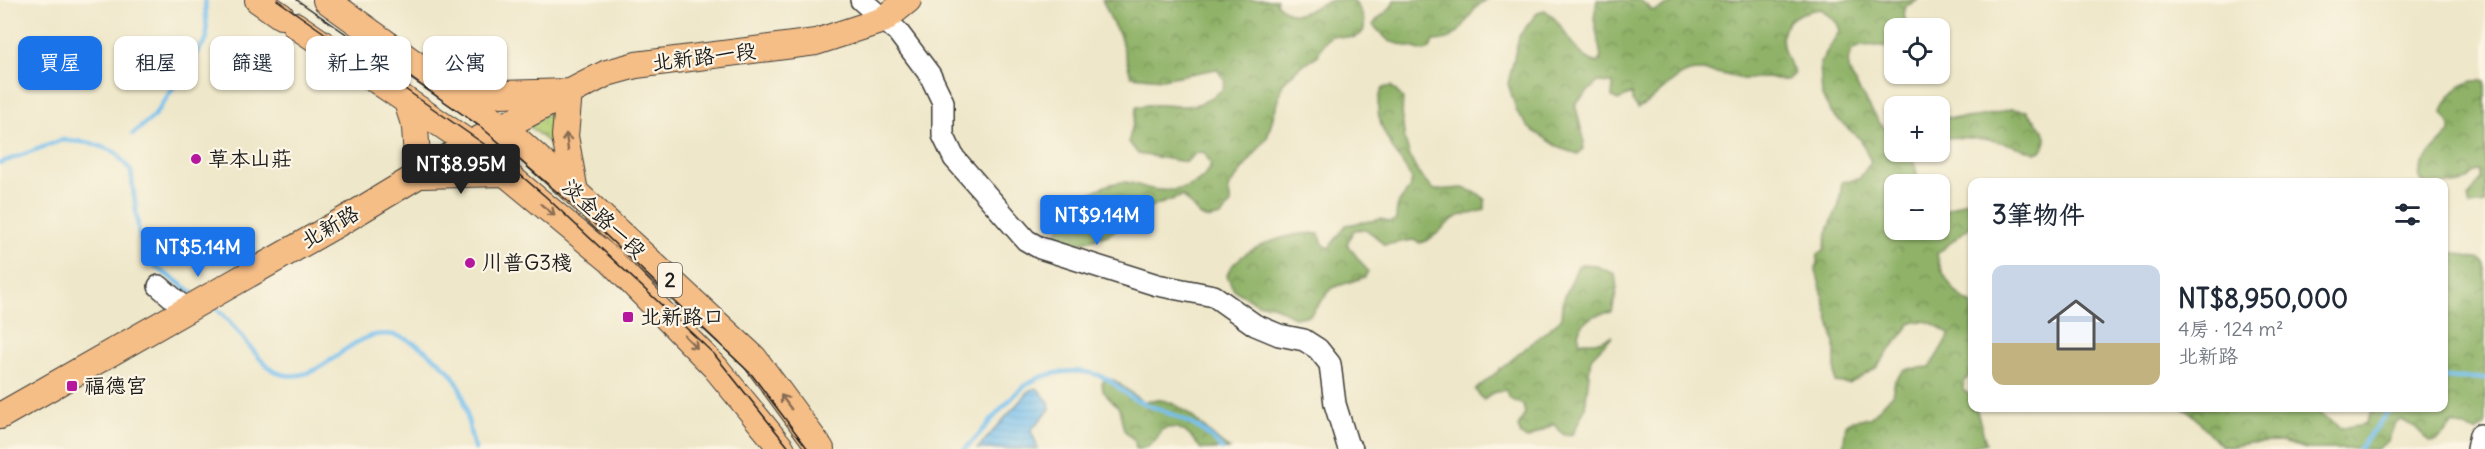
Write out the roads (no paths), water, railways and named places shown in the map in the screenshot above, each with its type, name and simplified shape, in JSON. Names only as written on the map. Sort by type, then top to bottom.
[{"type":"main road","name":"2","points":[[258,0],[471,144]]},
{"type":"main road","name":"2","points":[[326,0],[423,68]]},
{"type":"main road","name":"北新路一段","points":[[503,127],[607,73],[636,65],[816,42],[883,20],[908,0]]},
{"type":"main road","name":"2","points":[[454,90],[503,127]]},
{"type":"main road","points":[[472,90],[501,94],[569,92],[565,136],[575,192]]},
{"type":"main road","points":[[407,102],[415,127],[418,175],[503,173]]},
{"type":"main road","name":"北新路","points":[[0,416],[503,127]]},
{"type":"main road","name":"淡金路一段","points":[[503,127],[754,358],[821,449]]},
{"type":"main road","name":"淡金路一段","points":[[471,144],[610,260],[715,367],[782,449]]},
{"type":"street","points":[[861,0],[897,31],[933,82],[943,102],[943,135],[954,158],[1026,240],[1040,248],[1156,285],[1214,296],[1255,325],[1311,344],[1330,364],[1335,404],[1348,446],[1352,449]]},
{"type":"street","points":[[159,286],[187,310]]},
{"type":"water","points":[[1037,388],[1049,402],[1050,409],[1031,430],[1038,449],[977,449],[1030,390]]},
{"type":"waterway","points":[[133,134],[154,116],[207,38],[205,0]]},
{"type":"waterway","points":[[0,163],[62,140],[91,143],[115,152],[131,171],[139,235],[156,267],[192,292]]},
{"type":"waterway","points":[[215,308],[232,324],[264,363],[281,374],[300,375],[317,369],[364,339],[382,334],[402,337],[432,355],[455,379],[461,391],[475,449]]},
{"type":"waterway","points":[[965,449],[1021,389],[1051,374],[1075,371],[1107,379],[1135,400],[1174,415],[1205,432],[1222,449]]},
{"type":"waterway","points":[[2448,378],[2485,378]]},
{"type":"waterway","points":[[2359,449],[2388,412]]},
{"type":"tram line","points":[[277,0],[484,144],[545,196],[714,354],[790,449]]},
{"type":"tram line","points":[[297,0],[481,127],[591,221],[752,375],[808,449]]},
{"type":"place","name":"草本山莊","points":[[196,159]]},
{"type":"place","name":"川普G3棧","points":[[470,263]]},
{"type":"place","name":"北新路口","points":[[628,317]]},
{"type":"place","name":"福德宮","points":[[72,386]]}]
